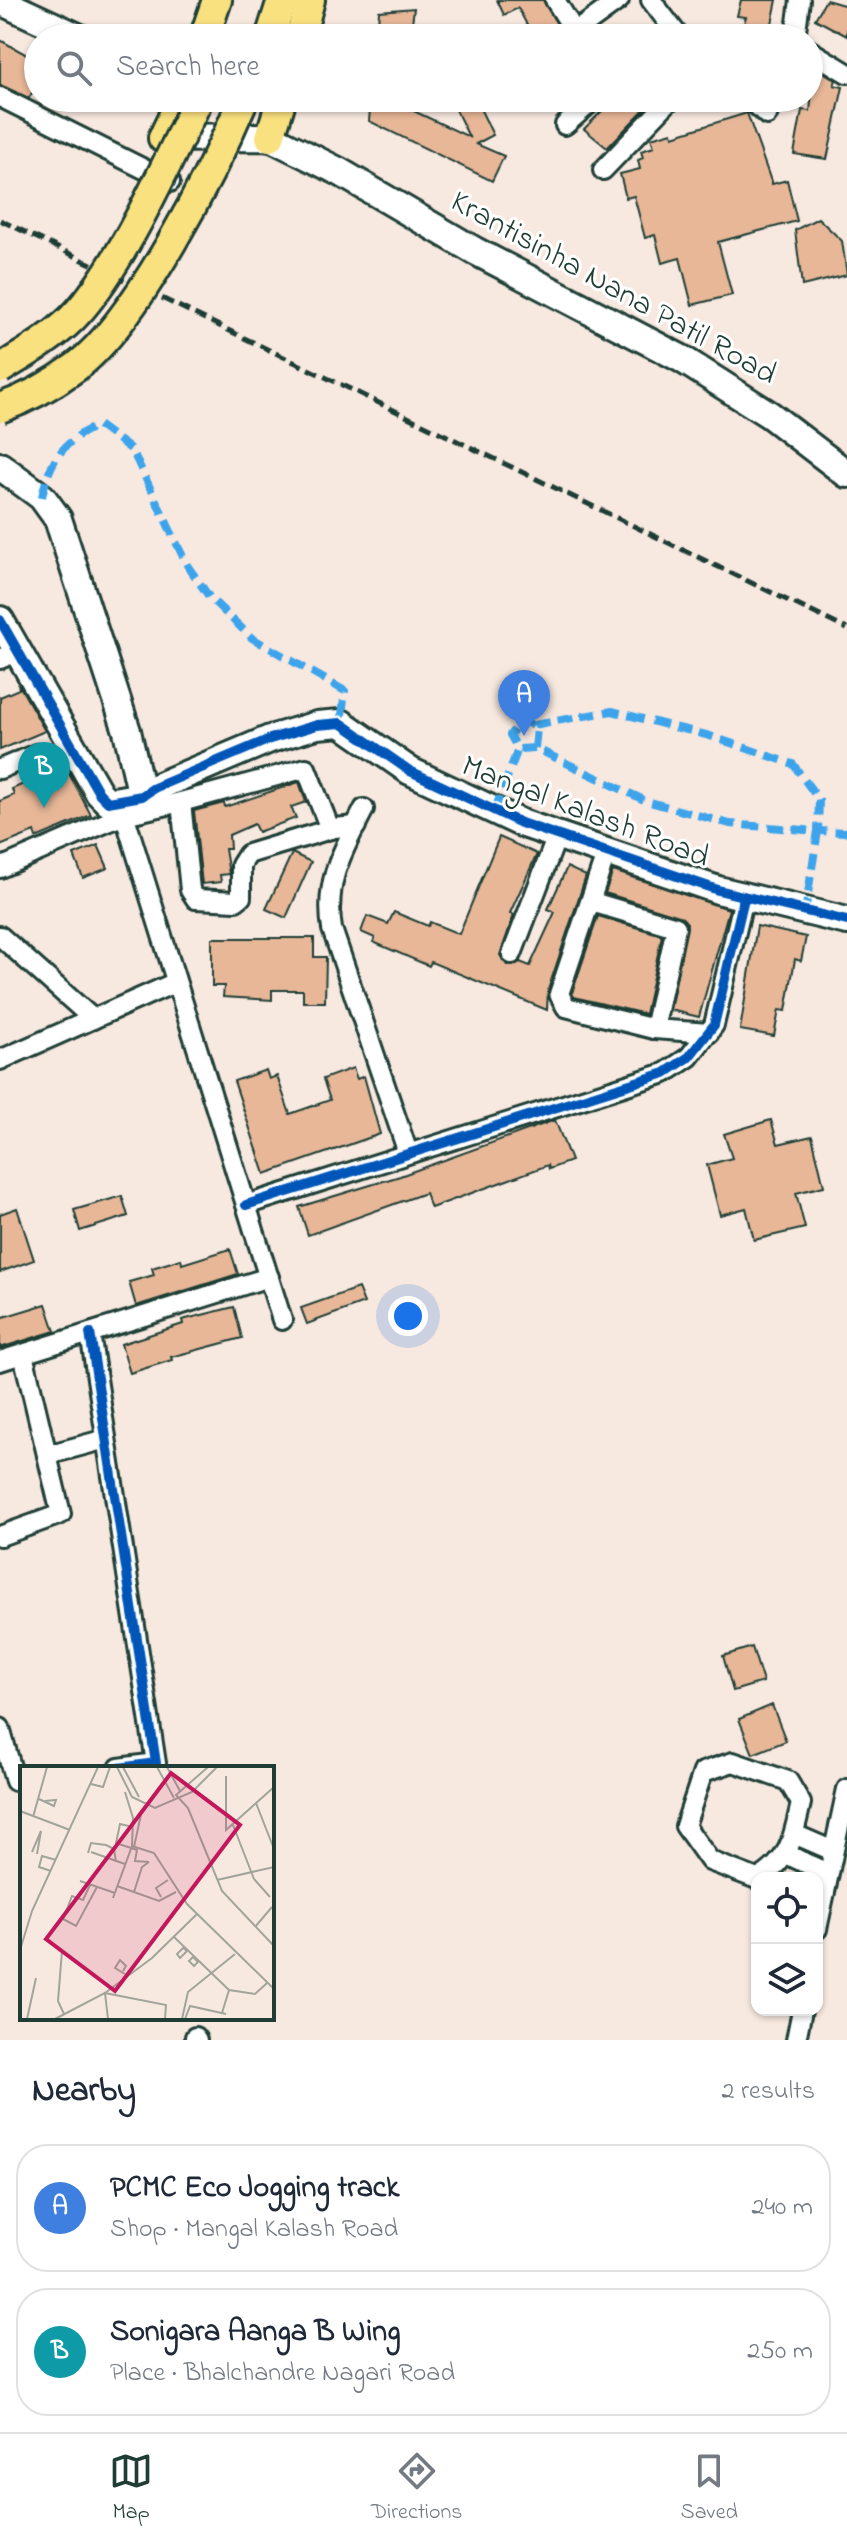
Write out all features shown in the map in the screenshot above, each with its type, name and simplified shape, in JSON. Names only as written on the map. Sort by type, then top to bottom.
[{"type":"main road","points":[[209,24],[217,0]]},
{"type":"main road","points":[[229,24],[237,0]]},
{"type":"main road","points":[[274,24],[282,0]]},
{"type":"main road","points":[[304,24],[310,0]]},
{"type":"main road","points":[[176,139],[180,112]]},
{"type":"main road","points":[[0,369],[39,346],[77,314],[103,282],[192,112]]},
{"type":"main road","points":[[0,408],[22,400],[77,366],[122,318],[167,247],[238,112]]},
{"type":"main road","points":[[270,137],[278,112]]},
{"type":"street","points":[[555,0],[570,24]]},
{"type":"street","points":[[590,24],[619,0]]},
{"type":"street","points":[[651,0],[668,24]]},
{"type":"street","points":[[797,24],[800,0]]},
{"type":"street","points":[[0,1],[50,24]]},
{"type":"street","points":[[823,58],[847,73]]},
{"type":"street","points":[[0,97],[24,109]]},
{"type":"street","points":[[30,112],[170,182],[176,139],[270,137]]},
{"type":"street","points":[[565,125],[580,112]]},
{"type":"street","points":[[603,170],[659,112]]},
{"type":"street","name":"Krantisinha Nana Patil Road","points":[[270,137],[340,172],[475,251],[682,359],[770,415],[847,474]]},
{"type":"street","points":[[0,466],[42,497],[58,519],[127,731],[129,804],[174,983],[282,1320]]},
{"type":"street","points":[[0,620],[10,655],[99,793],[108,802],[181,802],[306,768],[330,829]]},
{"type":"street","name":"Mangal Kalash Road","points":[[129,804],[154,788],[270,739],[317,725],[341,723],[410,771],[468,800],[557,836],[744,898],[847,921]]},
{"type":"street","points":[[0,769],[36,754]]},
{"type":"street","points":[[181,802],[190,890],[196,899],[236,901],[241,897],[241,865],[248,854],[360,817],[330,882],[328,909],[332,929],[408,1153]]},
{"type":"street","points":[[0,868],[129,804]]},
{"type":"street","points":[[512,954],[557,836]]},
{"type":"street","points":[[606,854],[559,994],[561,1000],[566,1007],[654,1029],[709,1033]]},
{"type":"street","points":[[246,1205],[665,1073],[689,1057],[709,1033],[744,898]]},
{"type":"street","points":[[592,902],[676,927],[654,1029]]},
{"type":"street","points":[[0,936],[93,1019]]},
{"type":"street","points":[[0,1060],[174,983]]},
{"type":"street","points":[[0,1361],[269,1277]]},
{"type":"street","points":[[90,1333],[156,1763],[134,1766]]},
{"type":"street","points":[[0,1536],[61,1514],[23,1354]]},
{"type":"street","points":[[47,1455],[106,1439]]},
{"type":"street","points":[[0,1728],[15,1781],[20,1781]]},
{"type":"street","points":[[751,1876],[710,1861],[685,1826],[703,1772],[733,1762],[788,1781],[801,1803],[794,1834],[781,1865],[770,1872]]},
{"type":"street","points":[[823,1895],[847,1789]]},
{"type":"street","points":[[794,1834],[831,1850]]},
{"type":"street","points":[[786,1854],[827,1873]]},
{"type":"street","points":[[796,2040],[801,2016]]},
{"type":"building","points":[[497,0],[543,0],[557,24],[527,24],[518,8],[504,15]]},
{"type":"building","points":[[741,0],[777,0],[772,24],[744,24],[746,17],[737,16]]},
{"type":"building","points":[[826,0],[847,6],[847,36],[815,19]]},
{"type":"building","points":[[414,8],[412,24],[378,24],[379,11]]},
{"type":"building","points":[[0,40],[24,53],[24,96],[0,85]]},
{"type":"building","points":[[823,72],[836,80],[834,85],[843,87],[827,159],[794,154],[802,112],[823,112]]},
{"type":"building","points":[[370,112],[416,112],[469,137],[457,112],[482,112],[493,135],[476,144],[504,156],[492,181],[369,121]]},
{"type":"building","points":[[601,112],[642,112],[607,148],[584,129]]},
{"type":"building","points":[[747,113],[772,184],[787,180],[797,221],[718,242],[732,295],[692,305],[680,258],[662,263],[655,235],[645,238],[634,196],[626,198],[620,174],[640,169],[638,160],[643,158],[641,151],[654,147],[651,138],[672,132],[673,136]]},
{"type":"building","points":[[818,218],[842,241],[847,275],[802,286],[795,230]]},
{"type":"building","points":[[18,683],[45,731],[0,750],[0,697],[19,689]]},
{"type":"building","points":[[65,766],[91,815],[36,838],[34,832],[0,846],[0,801],[14,795],[12,789]]},
{"type":"building","points":[[299,782],[306,802],[291,807],[296,818],[258,832],[254,824],[229,835],[230,849],[225,849],[229,874],[220,875],[221,882],[202,884],[194,811],[224,803],[225,807]]},
{"type":"building","points":[[499,837],[537,854],[510,913],[514,915],[500,955],[507,965],[520,962],[530,966],[555,912],[548,909],[567,867],[586,876],[548,990],[547,1010],[431,962],[429,966],[373,942],[375,938],[361,932],[367,916],[388,924],[394,912],[459,934]]},
{"type":"building","points":[[98,845],[108,868],[83,878],[74,855]]},
{"type":"building","points":[[292,853],[311,862],[286,918],[266,909]]},
{"type":"building","points":[[613,871],[729,909],[699,1017],[670,1010],[687,923],[679,916],[605,893]]},
{"type":"building","points":[[598,916],[662,935],[645,1014],[574,997],[572,993]]},
{"type":"building","points":[[757,926],[806,937],[801,961],[795,959],[786,1011],[779,1010],[774,1036],[740,1030]]},
{"type":"building","points":[[212,938],[314,938],[314,957],[326,957],[325,1002],[303,1002],[303,990],[272,990],[272,1000],[223,997],[224,986],[212,986]]},
{"type":"building","points":[[353,1068],[357,1079],[364,1076],[380,1134],[265,1174],[234,1081],[266,1070],[269,1079],[277,1076],[290,1114],[330,1100],[323,1079]]},
{"type":"building","points":[[555,1120],[571,1161],[549,1169],[548,1165],[431,1208],[425,1193],[308,1235],[299,1207],[400,1176]]},
{"type":"building","points":[[771,1120],[778,1144],[812,1136],[824,1186],[796,1193],[805,1228],[754,1240],[746,1208],[720,1215],[707,1165],[732,1158],[724,1134]]},
{"type":"building","points":[[122,1196],[128,1216],[80,1231],[74,1210]]},
{"type":"building","points":[[17,1208],[34,1260],[0,1272],[0,1214]]},
{"type":"building","points":[[230,1249],[238,1274],[136,1306],[129,1282],[154,1275],[152,1268],[181,1259],[182,1264]]},
{"type":"building","points":[[358,1288],[364,1303],[307,1324],[301,1308]]},
{"type":"building","points":[[46,1304],[55,1331],[0,1348],[0,1318]]},
{"type":"building","points":[[234,1307],[242,1338],[171,1357],[172,1360],[130,1373],[121,1344],[183,1324],[182,1320]]},
{"type":"building","points":[[752,1647],[763,1682],[733,1691],[723,1656]]},
{"type":"building","points":[[772,1705],[786,1741],[753,1754],[739,1719]]},
{"type":"railway","points":[[0,220],[847,629]]},
{"type":"marked path","points":[[42,497],[54,462],[67,445],[86,431],[98,425],[132,450],[187,565],[210,598],[252,638],[345,691],[341,723]]},
{"type":"marked path","points":[[534,725],[612,711],[710,736],[793,764],[819,800],[818,831],[847,832]]},
{"type":"marked path","points":[[535,748],[537,729],[527,722],[519,723],[510,735],[518,749],[535,748],[646,801],[730,824],[818,831],[805,912]]},
{"type":"marked path","points":[[494,812],[518,749]]},
{"type":"cycle path","points":[[0,620],[99,793],[108,802],[142,796],[154,788],[270,739],[317,725],[341,723],[410,771],[521,823],[718,890],[847,921]]},
{"type":"cycle path","points":[[246,1205],[665,1073],[689,1057],[714,1025],[744,898]]},
{"type":"cycle path","points":[[90,1333],[156,1763],[134,1766]]},
{"type":"place","name":"PCMC Eco Jogging track","points":[[524,736]]},
{"type":"place","name":"Sonigara Aanga B Wing","points":[[44,808]]}]
